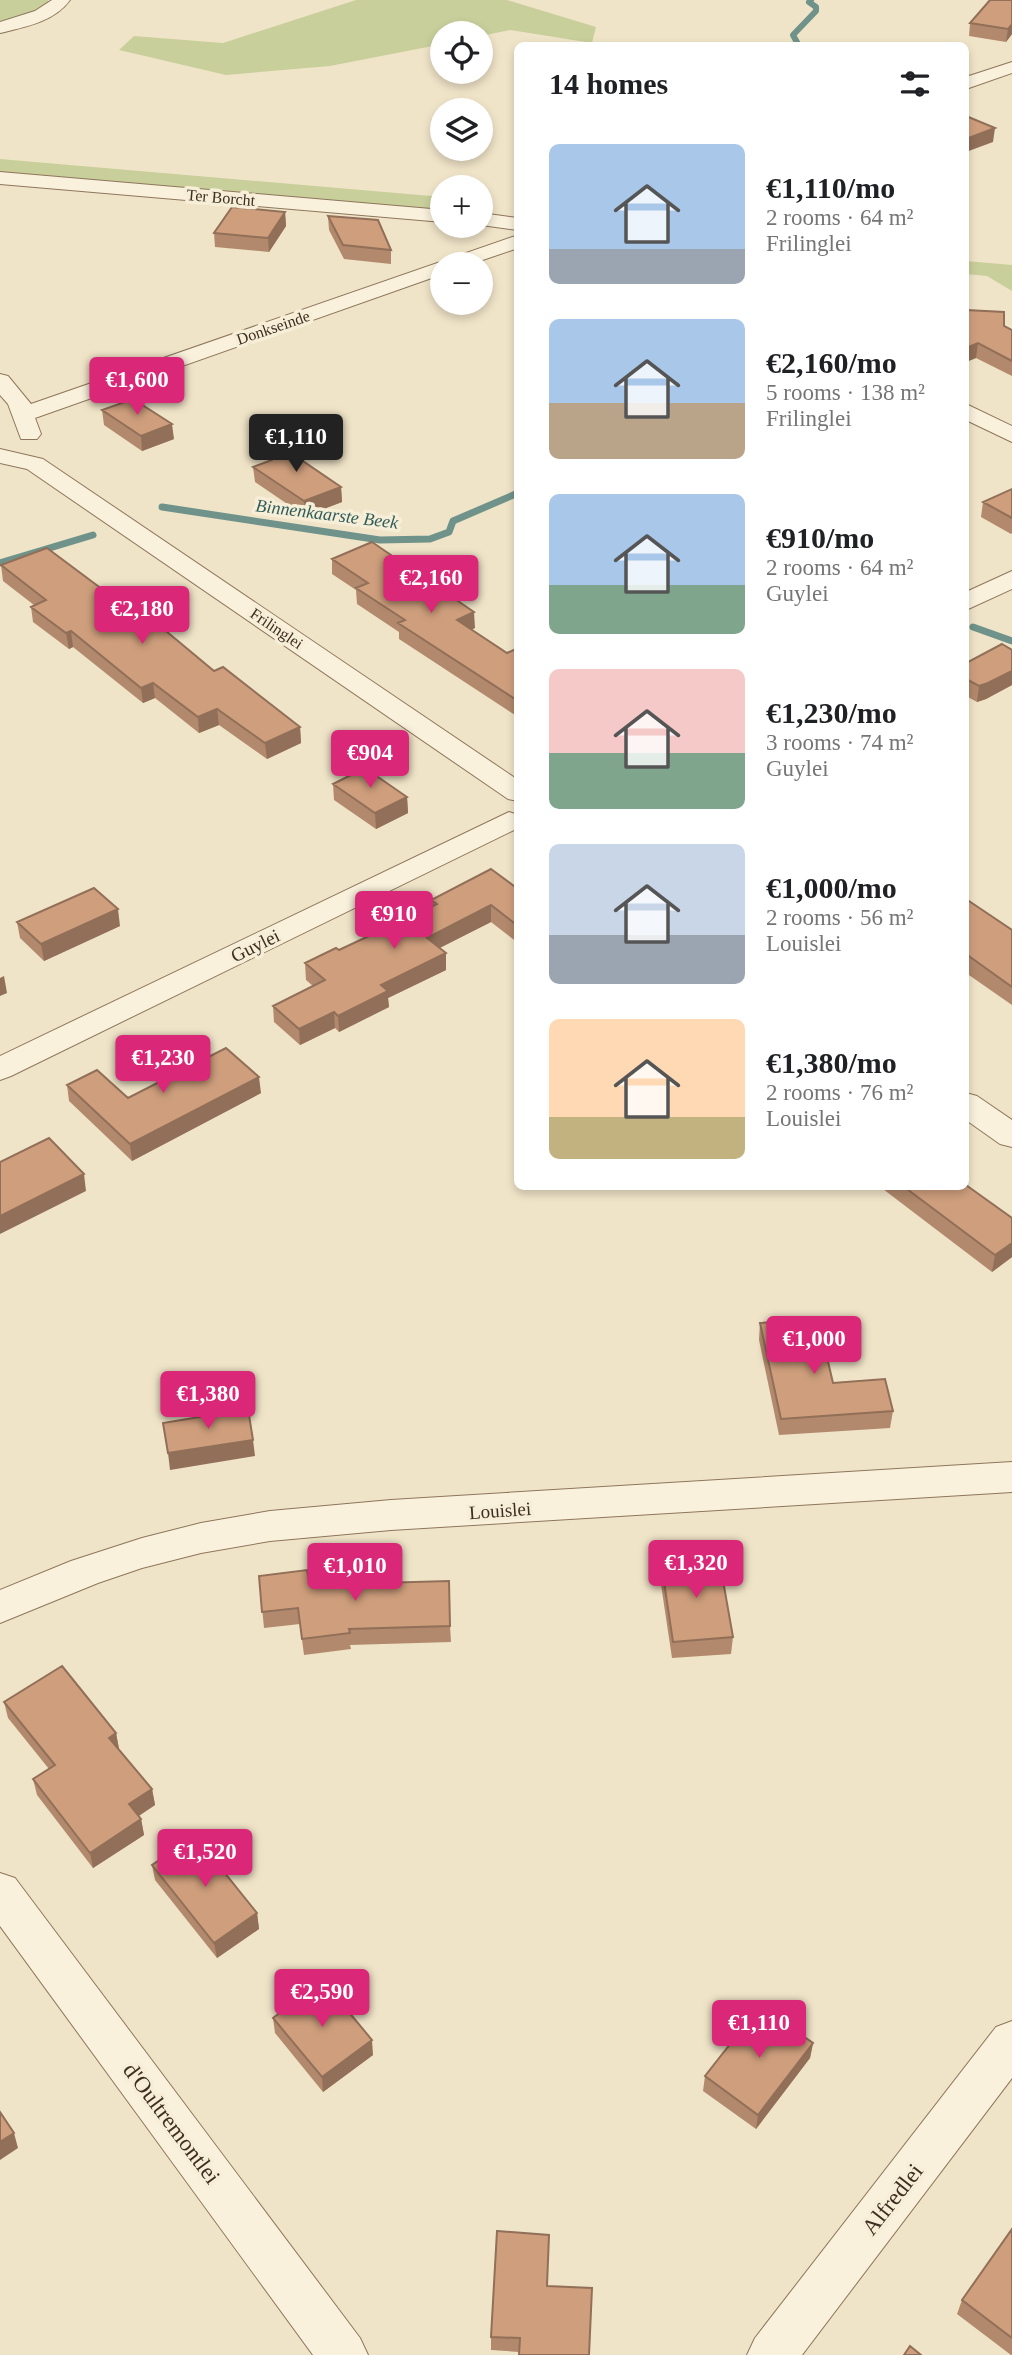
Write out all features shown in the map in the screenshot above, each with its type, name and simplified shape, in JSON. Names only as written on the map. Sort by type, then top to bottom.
[{"type":"street","points":[[0,28],[43,14],[61,0]]},
{"type":"street","points":[[969,82],[1009,71]]},
{"type":"street","name":"Ter Borcht","points":[[0,178],[430,215]]},
{"type":"street","points":[[493,221],[514,223]]},
{"type":"street","points":[[485,252],[514,242]]},
{"type":"street","name":"Donkseinde","points":[[14,405],[430,271]]},
{"type":"street","points":[[0,381],[14,405],[35,464]]},
{"type":"street","points":[[969,413],[1012,435]]},
{"type":"street","name":"Frilinglei","points":[[0,456],[35,464],[514,807]]},
{"type":"street","points":[[969,600],[1012,579]]},
{"type":"street","name":"Guylei","points":[[0,1069],[514,809]]},
{"type":"street","points":[[969,1106],[1012,1136]]},
{"type":"street","name":"Louislei","points":[[0,1607],[91,1570],[163,1548],[231,1532],[305,1523],[1012,1477]]},
{"type":"street","name":"d'Oultremontlei","points":[[0,1892],[343,2355]]},
{"type":"street","name":"Alfredlei","points":[[772,2355],[1012,2042]]},
{"type":"green space","points":[[0,0],[48,0],[48,3],[42,9],[0,23]]},
{"type":"green space","points":[[356,0],[507,0],[596,27],[592,42],[586,42],[510,30],[493,34],[493,21],[430,21],[430,47],[330,66],[226,75],[119,50],[134,36],[223,43]]},
{"type":"green space","points":[[0,159],[430,196],[430,211],[0,174]]},
{"type":"green space","points":[[969,261],[1012,265],[1012,291],[987,276],[969,274]]},
{"type":"building","points":[[990,0],[1012,0],[1012,24],[1008,29],[970,23]]},
{"type":"building","points":[[969,117],[995,128],[969,138]]},
{"type":"building","points":[[232,207],[285,212],[268,238],[214,233]]},
{"type":"building","points":[[328,216],[378,220],[391,250],[343,245]]},
{"type":"building","points":[[969,310],[1004,312],[1004,326],[1012,330],[1012,361],[978,343],[969,347]]},
{"type":"building","points":[[133,399],[172,424],[141,436],[102,410]]},
{"type":"building","points":[[278,445],[303,446],[300,459],[341,487],[304,501],[253,467],[272,460]]},
{"type":"building","points":[[1012,489],[1012,518],[983,502]]},
{"type":"building","points":[[372,542],[474,612],[457,620],[507,653],[514,650],[514,698],[398,623],[405,620],[356,588],[368,583],[332,559]]},
{"type":"building","points":[[47,548],[110,595],[114,593],[160,626],[214,671],[223,667],[300,727],[265,743],[217,709],[198,717],[153,683],[141,688],[71,631],[66,633],[31,607],[46,600],[1,565]]},
{"type":"building","points":[[1002,644],[1012,650],[1012,671],[979,686],[969,681],[969,661]]},
{"type":"building","points":[[365,768],[407,797],[375,813],[333,784]]},
{"type":"building","points":[[491,869],[514,886],[514,923],[491,905],[427,938],[446,953],[381,985],[388,991],[338,1016],[334,1012],[299,1029],[273,1006],[325,980],[305,963],[437,904],[431,900]]},
{"type":"building","points":[[94,888],[118,909],[41,944],[17,922]]},
{"type":"building","points":[[969,901],[1012,930],[1012,987],[969,956]]},
{"type":"building","points":[[226,1048],[259,1077],[130,1144],[67,1085],[97,1070],[128,1098]]},
{"type":"building","points":[[49,1138],[84,1174],[0,1216],[0,1162]]},
{"type":"building","points":[[969,1187],[1012,1218],[1012,1243],[995,1255],[908,1190],[969,1190]]},
{"type":"building","points":[[818,1319],[833,1383],[885,1379],[893,1411],[781,1419],[760,1323]]},
{"type":"building","points":[[248,1409],[253,1440],[168,1453],[163,1423]]},
{"type":"building","points":[[719,1558],[733,1637],[673,1642],[661,1562]]},
{"type":"building","points":[[307,1570],[309,1581],[342,1577],[343,1584],[449,1581],[450,1626],[349,1629],[350,1633],[302,1639],[298,1608],[262,1612],[259,1576]]},
{"type":"building","points":[[62,1666],[116,1733],[109,1738],[152,1789],[129,1804],[141,1819],[90,1853],[33,1779],[55,1765],[4,1702]]},
{"type":"building","points":[[195,1836],[257,1913],[214,1943],[152,1865]]},
{"type":"building","points":[[323,1981],[372,2040],[322,2077],[273,2018]]},
{"type":"building","points":[[760,2006],[813,2043],[758,2115],[705,2076]]},
{"type":"building","points":[[0,2112],[14,2133],[0,2142]]},
{"type":"building","points":[[1012,2229],[1012,2338],[962,2300]]},
{"type":"building","points":[[497,2231],[549,2235],[547,2286],[592,2288],[589,2355],[519,2355],[520,2338],[491,2337]]},
{"type":"building","points":[[910,2346],[921,2355],[904,2355]]},
{"type":"waterway","points":[[797,42],[793,35],[816,11],[816,7],[809,2],[811,0]]},
{"type":"waterway","name":"Binnenkaarste Beek","points":[[162,507],[380,540],[430,539],[449,532],[453,521],[514,495]]},
{"type":"waterway","name":"Binnenkaarste Beek","points":[[0,563],[93,535]]},
{"type":"waterway","name":"Binnenkaarste Beek","points":[[973,627],[1012,641]]}]
